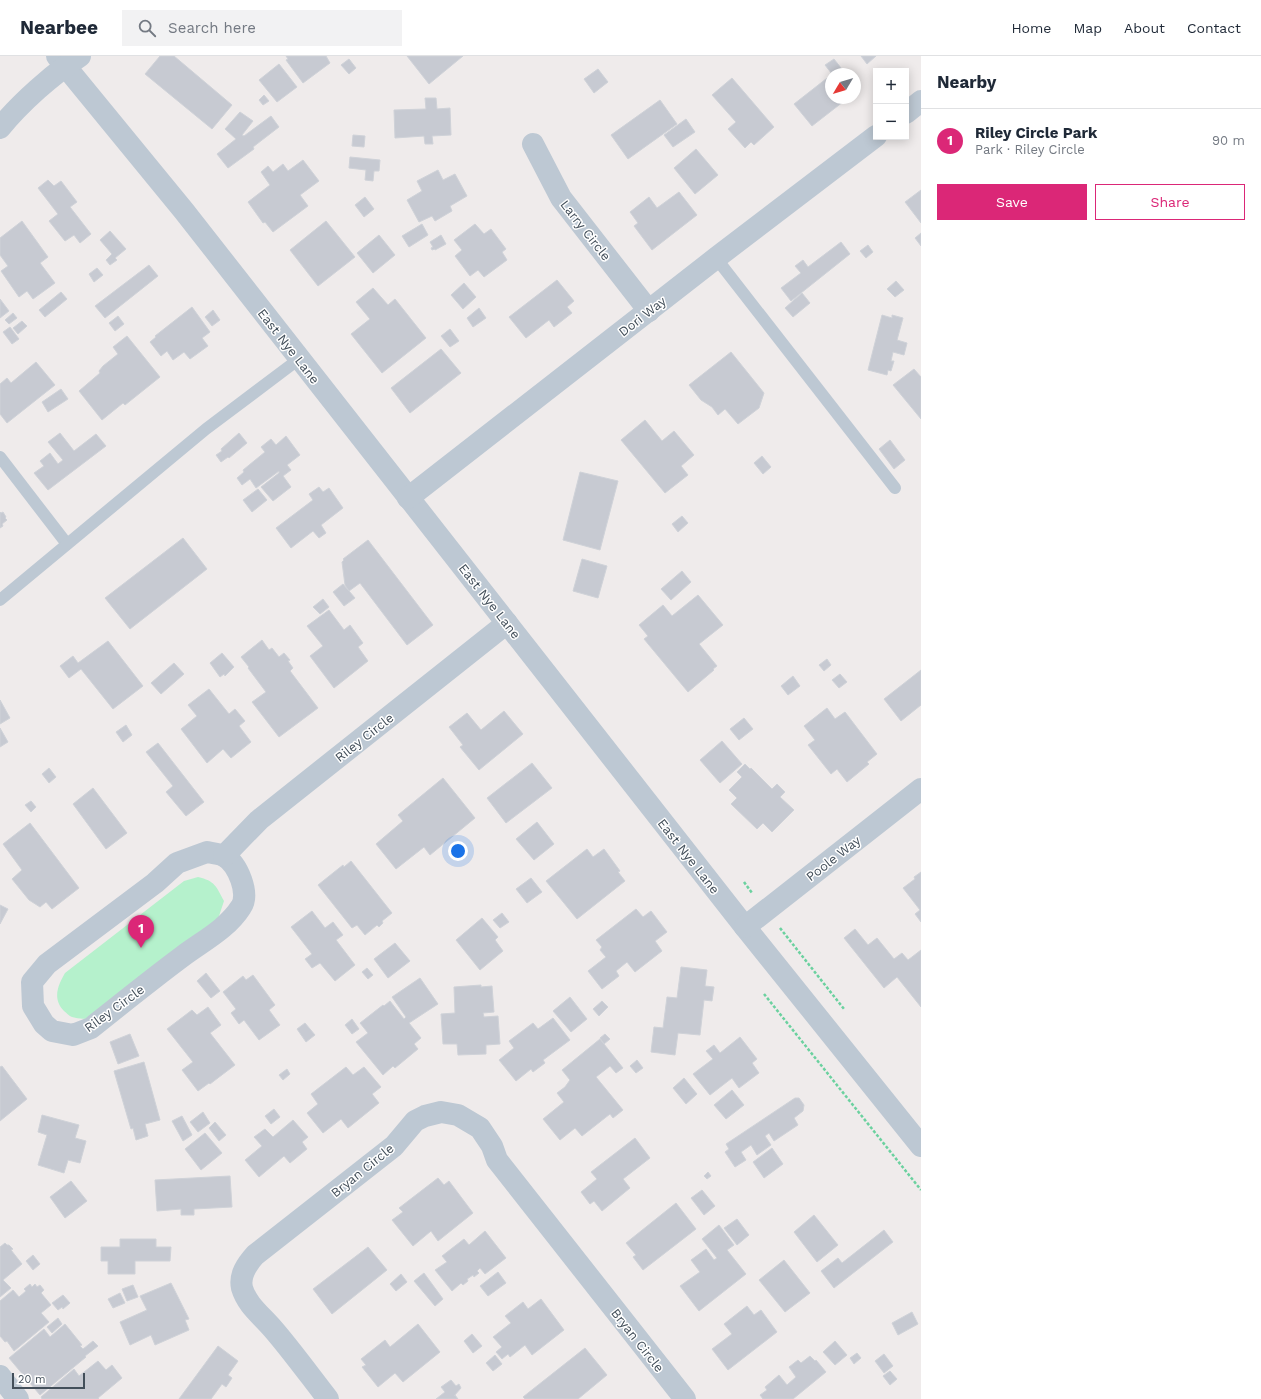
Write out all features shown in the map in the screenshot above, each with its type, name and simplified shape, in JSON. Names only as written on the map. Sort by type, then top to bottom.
[{"type":"street","points":[[0,128],[10,115],[67,59]]},
{"type":"street","name":"East Nye Lane","points":[[67,59],[299,359],[508,623],[745,927],[921,1146]]},
{"type":"street","points":[[909,111],[921,102]]},
{"type":"street","name":"Dori Way","points":[[408,498],[716,258],[873,138]]},
{"type":"street","name":"Larry Circle","points":[[533,144],[561,198],[649,310]]},
{"type":"street","name":"Riley Circle","points":[[224,856],[259,820],[508,623]]},
{"type":"street","name":"Poole Way","points":[[745,927],[921,789]]},
{"type":"street","name":"Riley Circle","points":[[207,852],[224,856],[236,866],[245,892],[241,908],[222,929],[182,956],[91,1028],[73,1035],[52,1031],[44,1024],[33,1006],[32,982],[47,964],[155,883],[177,863],[207,852]]},
{"type":"street","name":"Bryan Circle","points":[[328,1399],[273,1329],[248,1302],[242,1286],[242,1274],[248,1263],[255,1255],[394,1146],[415,1120],[441,1112],[458,1115],[480,1128],[492,1146],[497,1160],[684,1399]]},
{"type":"street","points":[[0,1376],[18,1399]]},
{"type":"lane","points":[[716,258],[895,488]]},
{"type":"lane","points":[[0,600],[206,429],[299,359]]},
{"type":"lane","points":[[0,457],[67,544]]},
{"type":"path","points":[[744,882],[848,1015]]},
{"type":"path","points":[[764,994],[921,1190]]},
{"type":"green space","points":[[198,877],[212,882],[224,901],[217,922],[94,1019],[80,1019],[72,1017],[64,1011],[58,1002],[57,992],[65,973],[184,881]]},
{"type":"building","points":[[160,56],[174,56],[232,105],[212,129],[145,74]]},
{"type":"building","points":[[286,56],[326,56],[330,63],[303,83],[286,60],[288,59]]},
{"type":"building","points":[[407,56],[463,56],[429,84]]},
{"type":"building","points":[[861,56],[876,56],[867,64]]},
{"type":"building","points":[[349,59],[356,68],[349,74],[341,65]]},
{"type":"building","points":[[834,59],[841,68],[827,68],[825,65]]},
{"type":"building","points":[[279,64],[297,87],[277,102],[259,80]]},
{"type":"building","points":[[598,69],[608,82],[594,93],[584,79]]},
{"type":"building","points":[[732,78],[774,127],[754,145],[751,142],[745,148],[728,129],[736,122],[712,95]]},
{"type":"building","points":[[825,80],[825,104],[840,104],[812,126],[794,104]]},
{"type":"building","points":[[264,95],[269,101],[263,105],[259,100]]},
{"type":"building","points":[[425,98],[436,98],[437,109],[450,108],[451,135],[432,136],[433,144],[425,144],[424,136],[395,138],[394,110],[426,109]]},
{"type":"building","points":[[660,100],[677,124],[628,159],[611,135]]},
{"type":"building","points":[[240,112],[253,121],[242,135],[244,136],[271,116],[279,127],[253,147],[254,149],[228,168],[217,154],[236,139],[225,129]]},
{"type":"building","points":[[686,119],[695,132],[673,147],[664,135]]},
{"type":"building","points":[[353,135],[365,136],[364,147],[352,146]]},
{"type":"building","points":[[696,149],[718,175],[695,194],[674,168]]},
{"type":"building","points":[[350,157],[380,160],[379,171],[374,171],[373,181],[365,180],[366,170],[349,168]]},
{"type":"building","points":[[303,160],[319,181],[300,195],[308,206],[273,232],[265,222],[263,223],[248,202],[270,185],[261,172],[268,166],[273,172],[283,164],[288,171]]},
{"type":"building","points":[[438,170],[443,180],[455,174],[467,196],[450,206],[452,211],[435,221],[432,216],[419,222],[407,200],[422,191],[417,181]]},
{"type":"building","points":[[48,180],[54,186],[61,181],[77,202],[70,207],[91,234],[80,243],[74,235],[65,241],[49,221],[58,214],[38,188]]},
{"type":"building","points":[[921,190],[921,223],[905,202]]},
{"type":"building","points":[[679,192],[697,215],[652,250],[634,226],[638,223],[630,212],[649,197],[657,208]]},
{"type":"building","points":[[365,197],[374,209],[364,217],[355,205]]},
{"type":"building","points":[[22,221],[48,257],[40,263],[55,283],[33,299],[27,291],[19,297],[1,271],[8,266],[0,255],[0,238]]},
{"type":"building","points":[[326,221],[355,257],[318,286],[290,250]]},
{"type":"building","points":[[422,224],[428,235],[409,247],[402,236]]},
{"type":"building","points":[[475,224],[484,234],[491,229],[506,249],[502,252],[507,260],[484,277],[478,270],[470,276],[455,256],[462,250],[454,240]]},
{"type":"building","points":[[110,231],[126,249],[115,258],[117,260],[110,265],[106,260],[112,254],[100,240]]},
{"type":"building","points":[[921,233],[921,246],[915,238]]},
{"type":"building","points":[[379,235],[395,255],[373,273],[357,253]]},
{"type":"building","points":[[441,235],[446,244],[432,250],[431,248],[433,247],[430,242]]},
{"type":"building","points":[[841,242],[850,254],[791,301],[781,288],[801,273],[795,266],[803,260],[808,267]]},
{"type":"building","points":[[868,245],[873,252],[866,258],[860,251]]},
{"type":"building","points":[[149,265],[158,276],[105,318],[95,306]]},
{"type":"building","points":[[97,268],[103,275],[94,282],[89,274]]},
{"type":"building","points":[[557,280],[574,301],[567,307],[572,313],[554,327],[549,320],[526,338],[509,317]]},
{"type":"building","points":[[896,281],[904,290],[895,297],[887,289]]},
{"type":"building","points":[[464,283],[476,297],[463,309],[451,295]]},
{"type":"building","points":[[373,288],[388,305],[395,299],[426,338],[382,373],[351,334],[370,319],[356,302]]},
{"type":"building","points":[[61,292],[67,299],[45,317],[39,310]]},
{"type":"building","points":[[802,293],[810,303],[793,317],[785,308]]},
{"type":"building","points":[[0,299],[9,311],[0,318]]},
{"type":"building","points":[[192,307],[210,332],[202,338],[208,346],[190,359],[184,352],[173,360],[167,351],[161,356],[150,342],[156,337],[155,336]]},
{"type":"building","points":[[479,308],[486,318],[473,327],[467,318]]},
{"type":"building","points":[[213,310],[220,320],[212,326],[205,317]]},
{"type":"building","points":[[13,313],[17,318],[9,324],[5,320]]},
{"type":"building","points":[[882,315],[892,318],[892,315],[903,318],[897,340],[907,343],[904,355],[893,352],[891,361],[894,361],[891,371],[888,370],[887,375],[868,370]]},
{"type":"building","points":[[118,316],[124,324],[115,331],[109,323]]},
{"type":"building","points":[[22,321],[27,326],[18,334],[13,328]]},
{"type":"building","points":[[10,327],[19,339],[12,344],[3,332]]},
{"type":"building","points":[[450,329],[459,341],[450,347],[441,336]]},
{"type":"building","points":[[127,336],[160,377],[125,405],[123,403],[102,420],[79,391],[100,373],[99,371],[103,366],[118,354],[113,347]]},
{"type":"building","points":[[441,349],[461,373],[410,413],[391,388]]},
{"type":"building","points":[[731,352],[764,393],[759,408],[738,424],[725,409],[718,415],[712,407],[701,400],[689,385]]},
{"type":"building","points":[[36,362],[55,385],[7,423],[0,414],[0,384],[7,378],[11,383]]},
{"type":"building","points":[[914,369],[921,377],[921,419],[893,385]]},
{"type":"building","points":[[61,389],[68,399],[48,412],[42,402]]},
{"type":"building","points":[[645,420],[662,441],[674,431],[694,455],[681,466],[688,475],[665,493],[621,440]]},
{"type":"building","points":[[60,433],[74,451],[96,434],[106,446],[48,490],[34,473],[44,466],[40,461],[50,453],[58,464],[63,460],[48,442]]},
{"type":"building","points":[[239,433],[247,443],[229,458],[228,457],[221,462],[216,455],[222,451],[221,449]]},
{"type":"building","points":[[286,436],[300,455],[287,465],[291,470],[283,476],[291,487],[273,501],[261,487],[279,473],[279,471],[256,488],[250,479],[242,485],[237,478],[244,472],[243,470],[265,452],[261,447],[271,439],[276,445]]},
{"type":"building","points":[[890,440],[905,460],[894,469],[879,449]]},
{"type":"building","points":[[762,456],[771,467],[763,474],[754,463]]},
{"type":"building","points":[[580,472],[618,481],[600,550],[563,540]]},
{"type":"building","points":[[319,487],[323,492],[329,488],[343,508],[321,525],[326,533],[319,538],[313,531],[291,548],[276,528],[313,500],[309,494]]},
{"type":"building","points":[[258,489],[267,500],[252,512],[243,500]]},
{"type":"building","points":[[0,512],[3,512],[7,520],[0,528]]},
{"type":"building","points":[[682,516],[688,523],[678,532],[672,524]]},
{"type":"building","points":[[183,538],[207,569],[130,629],[105,598]]},
{"type":"building","points":[[368,540],[433,625],[407,645],[360,583],[349,591],[345,585],[342,562],[344,560],[343,559]]},
{"type":"building","points":[[582,559],[607,566],[598,598],[573,591]]},
{"type":"building","points":[[682,571],[691,582],[671,600],[661,589]]},
{"type":"building","points":[[343,584],[355,598],[344,606],[333,592]]},
{"type":"building","points":[[698,595],[723,625],[699,644],[717,666],[688,692],[644,639],[648,636],[639,625],[663,605],[672,616]]},
{"type":"building","points":[[323,599],[329,607],[320,614],[313,607]]},
{"type":"building","points":[[329,610],[344,630],[350,625],[363,643],[358,647],[368,661],[334,688],[310,656],[323,646],[307,626]]},
{"type":"building","points":[[262,640],[269,650],[272,648],[279,657],[284,653],[290,660],[288,661],[293,668],[290,671],[318,708],[279,737],[252,702],[266,692],[241,657]]},
{"type":"building","points":[[108,641],[143,686],[113,709],[81,669],[69,678],[60,666],[73,656],[78,663]]},
{"type":"building","points":[[222,653],[234,667],[225,676],[224,674],[220,677],[210,663]]},
{"type":"building","points":[[827,659],[831,665],[824,671],[819,665]]},
{"type":"building","points":[[174,663],[184,674],[161,694],[151,683]]},
{"type":"building","points":[[921,670],[921,705],[901,721],[884,699]]},
{"type":"building","points":[[840,674],[847,682],[839,688],[832,680]]},
{"type":"building","points":[[793,676],[800,686],[788,695],[781,686]]},
{"type":"building","points":[[209,689],[229,714],[235,709],[245,721],[239,726],[251,742],[231,758],[223,749],[207,763],[181,729],[197,716],[188,705]]},
{"type":"building","points":[[0,700],[10,718],[0,724]]},
{"type":"building","points":[[827,708],[835,719],[845,712],[877,754],[867,762],[869,764],[847,782],[837,769],[831,774],[808,745],[815,740],[804,726]]},
{"type":"building","points":[[504,711],[523,734],[479,770],[460,747],[463,745],[449,727],[467,713],[481,730]]},
{"type":"building","points":[[744,718],[753,729],[739,740],[730,729]]},
{"type":"building","points":[[126,725],[132,735],[123,742],[116,732]]},
{"type":"building","points":[[0,728],[8,742],[0,747]]},
{"type":"building","points":[[722,741],[742,764],[720,783],[700,760]]},
{"type":"building","points":[[158,743],[204,802],[186,816],[166,792],[173,786],[146,752]]},
{"type":"building","points":[[532,763],[552,788],[506,823],[487,798]]},
{"type":"building","points":[[745,764],[772,789],[777,784],[785,792],[780,797],[794,810],[772,832],[763,823],[757,829],[731,804],[737,798],[729,790],[742,777],[737,772]]},
{"type":"building","points":[[49,768],[56,777],[49,783],[42,774]]},
{"type":"building","points":[[443,778],[475,818],[430,855],[424,847],[396,869],[376,844],[403,821],[398,815]]},
{"type":"building","points":[[93,788],[127,833],[106,849],[73,804]]},
{"type":"building","points":[[31,801],[36,807],[31,812],[25,805]]},
{"type":"building","points":[[537,822],[554,844],[534,860],[516,839]]},
{"type":"building","points":[[30,823],[79,888],[52,909],[46,902],[40,907],[29,900],[12,879],[22,870],[3,844]]},
{"type":"building","points":[[587,849],[593,857],[604,849],[620,871],[618,872],[625,881],[577,919],[546,881]]},
{"type":"building","points":[[351,861],[392,913],[382,921],[383,923],[379,927],[377,925],[365,935],[357,925],[352,928],[318,885],[343,865],[344,867]]},
{"type":"building","points":[[921,872],[921,922],[915,914],[920,910],[903,888],[915,879],[914,877]]},
{"type":"building","points":[[531,878],[542,892],[527,903],[516,889]]},
{"type":"building","points":[[0,905],[8,909],[0,924]]},
{"type":"building","points":[[636,909],[643,917],[651,911],[667,932],[655,941],[662,951],[635,972],[627,962],[616,971],[619,976],[602,989],[588,971],[606,957],[600,950],[602,947],[596,940]]},
{"type":"building","points":[[312,911],[325,928],[333,922],[343,935],[336,940],[355,965],[335,981],[320,963],[312,968],[305,959],[312,954],[291,927]]},
{"type":"building","points":[[502,913],[509,922],[500,928],[493,920]]},
{"type":"building","points":[[482,918],[498,937],[495,940],[503,951],[480,970],[456,940]]},
{"type":"building","points":[[855,929],[868,945],[877,938],[894,959],[902,953],[908,960],[921,950],[921,1007],[897,977],[884,988],[844,938]]},
{"type":"building","points":[[395,943],[410,961],[388,978],[374,959]]},
{"type":"building","points":[[681,967],[707,970],[705,986],[714,987],[712,1001],[704,1000],[700,1035],[678,1033],[675,1055],[651,1052],[654,1027],[663,1028],[667,997],[677,998]]},
{"type":"building","points":[[367,968],[373,975],[368,979],[362,972]]},
{"type":"building","points":[[206,973],[220,991],[211,998],[197,981]]},
{"type":"building","points":[[253,975],[275,1005],[269,1010],[280,1025],[259,1040],[244,1020],[239,1024],[231,1013],[236,1009],[223,992],[243,976],[246,980]]},
{"type":"building","points":[[420,978],[438,1004],[409,1023],[421,1038],[414,1044],[418,1049],[395,1068],[393,1066],[383,1075],[356,1042],[368,1033],[360,1023],[390,1001],[404,1019],[406,1017],[392,997]]},
{"type":"building","points":[[481,985],[481,987],[492,986],[494,1012],[483,1013],[484,1017],[498,1016],[500,1044],[486,1045],[486,1054],[458,1055],[457,1044],[443,1044],[441,1014],[455,1013],[454,987]]},
{"type":"building","points":[[570,997],[587,1019],[571,1032],[553,1011]]},
{"type":"building","points":[[602,1001],[608,1007],[599,1016],[593,1009]]},
{"type":"building","points":[[208,1007],[221,1025],[210,1033],[235,1065],[198,1091],[182,1070],[193,1062],[167,1029],[192,1010],[197,1015]]},
{"type":"building","points":[[553,1018],[570,1040],[543,1060],[545,1063],[533,1072],[531,1069],[516,1081],[499,1060],[514,1048],[509,1041],[533,1023],[538,1029]]},
{"type":"building","points":[[352,1019],[359,1029],[352,1034],[345,1025]]},
{"type":"building","points":[[305,1023],[315,1035],[306,1042],[297,1029]]},
{"type":"building","points":[[130,1034],[139,1056],[118,1064],[110,1042]]},
{"type":"building","points":[[605,1034],[610,1039],[604,1044],[600,1038]]},
{"type":"building","points":[[740,1037],[757,1059],[752,1063],[759,1073],[739,1088],[732,1078],[710,1095],[693,1074],[713,1059],[706,1051],[714,1045],[720,1053]]},
{"type":"building","points":[[600,1039],[623,1068],[616,1073],[610,1066],[596,1077],[623,1110],[613,1118],[610,1114],[582,1136],[575,1128],[560,1140],[543,1119],[564,1102],[557,1093],[565,1087],[570,1080],[562,1070]]},
{"type":"building","points":[[637,1060],[643,1068],[636,1073],[630,1066]]},
{"type":"building","points":[[144,1062],[160,1120],[145,1124],[148,1136],[136,1140],[133,1128],[131,1129],[114,1071]]},
{"type":"building","points":[[2,1066],[27,1099],[0,1121],[0,1067]]},
{"type":"building","points":[[346,1067],[353,1075],[364,1067],[381,1087],[372,1094],[379,1103],[348,1128],[341,1119],[323,1133],[307,1113],[318,1104],[311,1094]]},
{"type":"building","points":[[287,1069],[290,1074],[283,1080],[279,1075]]},
{"type":"building","points":[[684,1078],[697,1094],[686,1104],[673,1088]]},
{"type":"building","points":[[732,1090],[744,1105],[726,1119],[714,1105]]},
{"type":"building","points":[[795,1098],[799,1098],[804,1105],[803,1111],[794,1118],[798,1125],[774,1141],[769,1133],[765,1136],[771,1145],[757,1155],[751,1145],[741,1152],[746,1160],[735,1167],[725,1152],[729,1149],[726,1144]]},
{"type":"building","points":[[274,1109],[280,1117],[271,1124],[265,1116]]},
{"type":"building","points":[[203,1112],[210,1123],[198,1132],[190,1122]]},
{"type":"building","points":[[42,1115],[79,1125],[75,1138],[86,1141],[80,1163],[68,1160],[64,1173],[38,1165],[47,1135],[38,1132]]},
{"type":"building","points":[[182,1116],[192,1135],[183,1141],[172,1121]]},
{"type":"building","points":[[293,1120],[308,1137],[302,1142],[307,1149],[290,1163],[284,1156],[259,1177],[245,1160],[262,1146],[254,1137],[265,1129],[273,1137]]},
{"type":"building","points":[[215,1122],[226,1135],[219,1141],[209,1128]]},
{"type":"building","points":[[205,1133],[222,1153],[201,1170],[185,1149]]},
{"type":"building","points":[[635,1138],[650,1158],[623,1179],[630,1188],[602,1211],[594,1201],[590,1204],[581,1192],[597,1179],[591,1172]]},
{"type":"building","points":[[772,1148],[783,1164],[764,1178],[753,1162]]},
{"type":"building","points":[[708,1172],[711,1176],[707,1179],[704,1176]]},
{"type":"building","points":[[230,1176],[232,1207],[194,1209],[194,1215],[181,1215],[181,1209],[157,1211],[155,1180]]},
{"type":"building","points":[[438,1178],[444,1185],[449,1181],[473,1213],[438,1241],[431,1231],[413,1246],[392,1220],[403,1212],[399,1208]]},
{"type":"building","points":[[71,1181],[87,1201],[65,1218],[50,1197]]},
{"type":"building","points":[[702,1190],[715,1206],[704,1215],[691,1198]]},
{"type":"building","points":[[676,1203],[696,1229],[643,1270],[633,1257],[636,1255],[626,1243]]},
{"type":"building","points":[[814,1215],[838,1245],[817,1262],[794,1232]]},
{"type":"building","points":[[737,1219],[749,1235],[737,1245],[724,1228]]},
{"type":"building","points":[[719,1225],[734,1245],[727,1250],[746,1274],[699,1311],[680,1286],[700,1272],[691,1260],[706,1249],[714,1260],[717,1258],[702,1239]]},
{"type":"building","points":[[884,1230],[893,1242],[834,1288],[821,1271],[838,1258],[842,1263]]},
{"type":"building","points":[[485,1231],[506,1258],[485,1274],[480,1268],[477,1271],[479,1273],[474,1277],[473,1275],[467,1279],[468,1281],[463,1285],[461,1283],[452,1291],[435,1270],[447,1262],[442,1256],[464,1239],[469,1245]]},
{"type":"building","points":[[120,1239],[156,1239],[156,1247],[171,1247],[170,1261],[135,1261],[135,1274],[108,1274],[108,1261],[101,1261],[101,1247],[120,1247]]},
{"type":"building","points":[[5,1243],[13,1249],[11,1250],[22,1264],[3,1280],[11,1288],[0,1297],[0,1247]]},
{"type":"building","points":[[368,1247],[387,1270],[332,1314],[313,1289]]},
{"type":"building","points":[[33,1255],[40,1264],[33,1270],[26,1261]]},
{"type":"building","points":[[784,1260],[810,1293],[785,1312],[759,1280]]},
{"type":"building","points":[[498,1272],[506,1283],[488,1296],[480,1286]]},
{"type":"building","points":[[424,1273],[443,1299],[435,1306],[414,1281]]},
{"type":"building","points":[[401,1274],[407,1282],[396,1291],[390,1284]]},
{"type":"building","points":[[171,1283],[189,1319],[185,1320],[189,1330],[155,1345],[151,1335],[130,1345],[120,1322],[147,1310],[140,1296]]},
{"type":"building","points":[[30,1284],[32,1287],[35,1284],[37,1287],[40,1285],[44,1290],[41,1293],[51,1305],[41,1313],[49,1322],[14,1351],[7,1341],[5,1342],[0,1336],[0,1301],[13,1290],[19,1297],[26,1291],[24,1289]]},
{"type":"building","points":[[133,1285],[138,1297],[127,1301],[122,1289]]},
{"type":"building","points":[[120,1293],[125,1303],[113,1308],[108,1299]]},
{"type":"building","points":[[63,1295],[70,1303],[63,1309],[62,1307],[58,1310],[52,1303]]},
{"type":"building","points":[[541,1299],[564,1330],[532,1355],[525,1345],[510,1357],[508,1354],[502,1359],[496,1352],[502,1347],[493,1337],[511,1323],[505,1316],[523,1302],[528,1309]]},
{"type":"building","points":[[747,1306],[754,1315],[761,1310],[777,1332],[728,1370],[712,1349],[732,1334],[724,1324]]},
{"type":"building","points":[[912,1312],[918,1324],[898,1335],[892,1323]]},
{"type":"building","points":[[58,1318],[62,1324],[52,1333],[47,1327]]},
{"type":"building","points":[[65,1324],[82,1345],[80,1346],[83,1349],[93,1341],[98,1346],[40,1395],[9,1358],[44,1329],[50,1337]]},
{"type":"building","points":[[418,1324],[440,1352],[403,1382],[395,1373],[378,1387],[362,1367],[366,1365],[361,1359],[385,1340],[390,1347]]},
{"type":"building","points":[[472,1334],[482,1346],[473,1353],[464,1341]]},
{"type":"building","points":[[835,1341],[847,1355],[835,1365],[823,1352]]},
{"type":"building","points":[[218,1346],[238,1361],[228,1375],[232,1378],[226,1387],[222,1384],[211,1399],[179,1399]]},
{"type":"building","points":[[585,1348],[607,1375],[578,1399],[525,1399],[523,1397]]},
{"type":"building","points":[[857,1353],[861,1358],[854,1364],[850,1358]]},
{"type":"building","points":[[884,1354],[893,1366],[884,1373],[875,1361]]},
{"type":"building","points":[[495,1355],[502,1364],[493,1371],[486,1363]]},
{"type":"building","points":[[810,1356],[815,1361],[816,1360],[826,1372],[793,1399],[763,1399],[760,1395],[767,1390],[765,1387],[779,1375],[787,1385],[796,1377],[789,1367],[798,1360],[801,1363]]},
{"type":"building","points":[[98,1361],[106,1370],[112,1365],[122,1378],[98,1398],[99,1399],[42,1399],[41,1397],[74,1369],[79,1376]]},
{"type":"building","points":[[890,1371],[897,1379],[890,1385],[883,1376]]},
{"type":"building","points":[[451,1380],[456,1386],[459,1384],[461,1388],[454,1396],[455,1395],[458,1399],[436,1399],[445,1392],[441,1387]]},
{"type":"place","name":"Riley Circle Park","points":[[141,948]]}]
